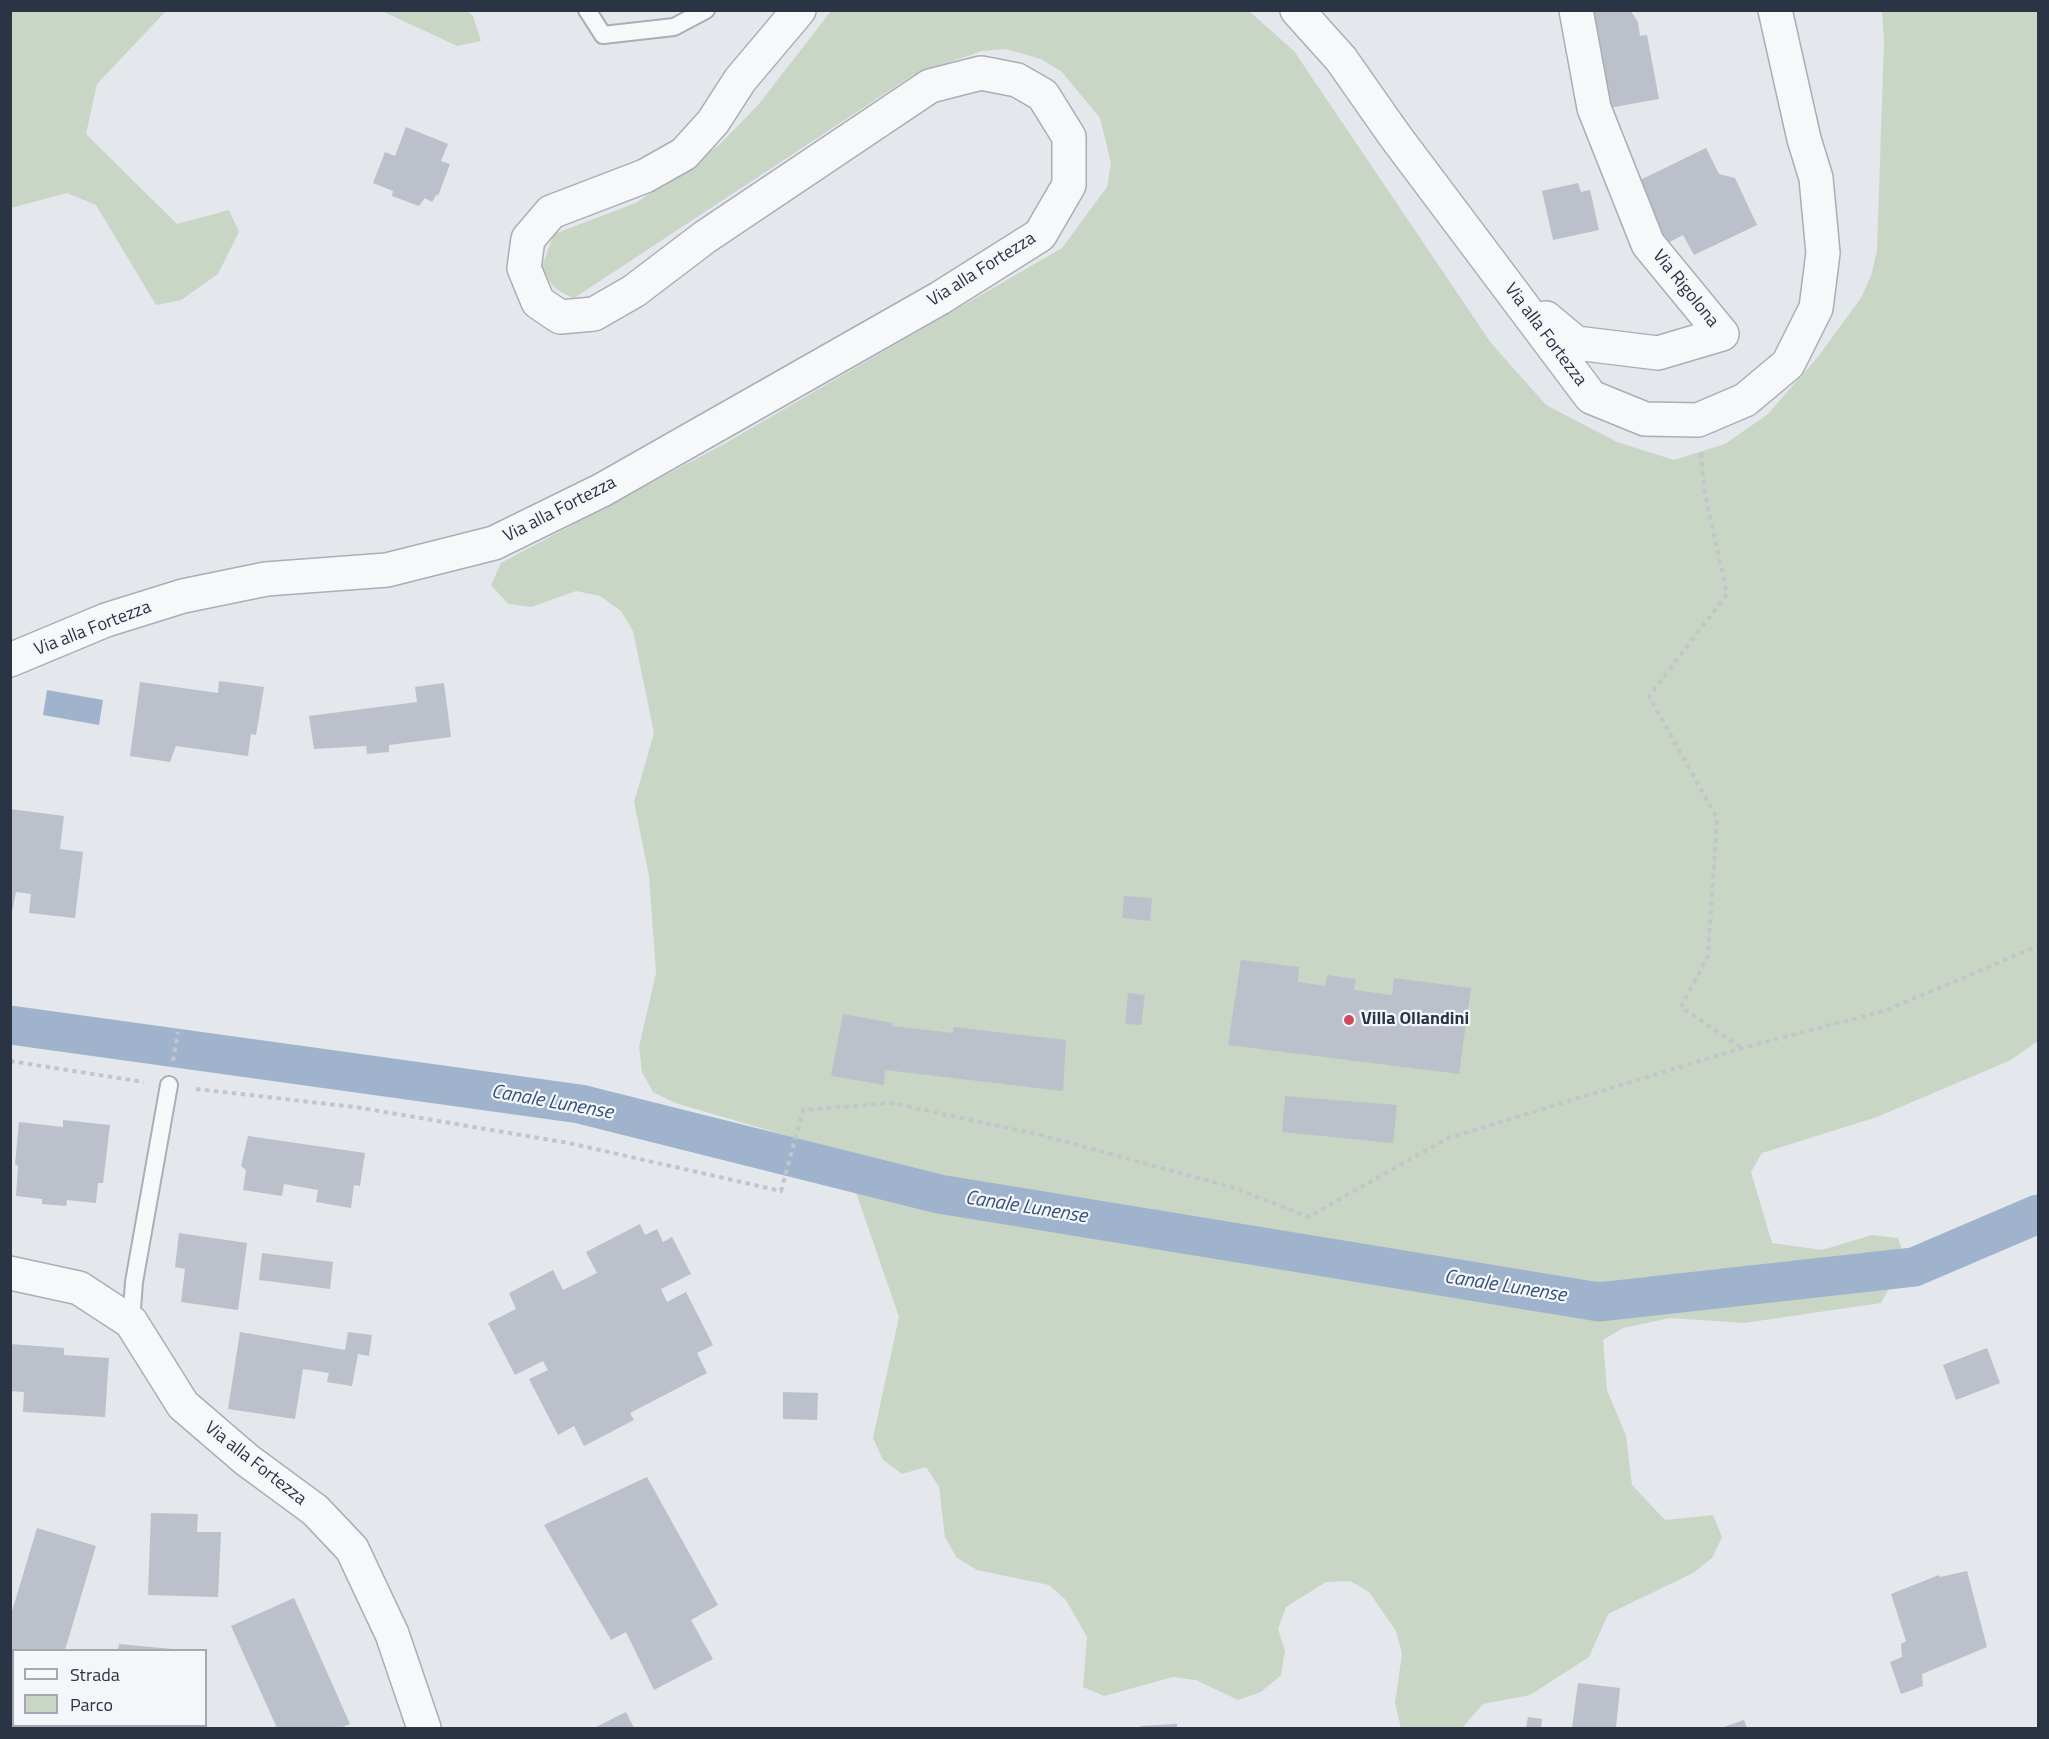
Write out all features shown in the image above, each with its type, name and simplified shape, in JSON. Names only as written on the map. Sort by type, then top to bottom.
[{"type":"street","name":"Via alla Fortezza","points":[[10,660],[106,620],[183,596],[266,579],[387,570],[494,543],[602,490],[940,298],[1040,235],[1069,185],[1069,137],[1043,95],[1017,80],[981,73],[930,86],[705,237],[634,291],[594,314],[560,317],[538,302],[524,268],[528,239],[551,212],[645,176],[684,154],[713,122],[740,80],[799,10]]},
{"type":"street","name":"Via alla Fortezza","points":[[1297,10],[1341,59],[1395,136],[1592,397],[1645,419],[1698,420],[1745,400],[1788,364],[1816,308],[1823,253],[1816,178],[1804,139],[1775,10]]},
{"type":"street","name":"Via Rigolona","points":[[1504,281],[1576,344],[1658,353],[1722,334],[1648,244],[1594,108],[1576,10]]},
{"type":"street","name":"Via alla Fortezza","points":[[10,1273],[79,1288],[131,1322],[183,1405],[247,1460],[315,1510],[352,1549],[392,1634],[424,1728]]},
{"type":"lane","points":[[587,10],[603,35],[674,27],[706,10]]},
{"type":"lane","points":[[131,1322],[134,1282],[169,1085]]},
{"type":"path","points":[[1698,420],[1704,489],[1727,594],[1649,696],[1717,818],[1708,956],[1680,1007],[1742,1048]]},
{"type":"path","points":[[10,1061],[169,1085],[355,1107],[569,1143],[781,1191],[803,1110],[892,1103],[1041,1135],[1235,1188],[1308,1217],[1448,1138],[1742,1048],[1887,1010],[2038,946]]},
{"type":"path","points":[[173,1062],[178,1032]]},
{"type":"green space","points":[[11,10],[166,11],[97,84],[86,134],[177,224],[229,210],[239,232],[218,274],[181,300],[156,305],[96,205],[67,193],[11,208]]},
{"type":"green space","points":[[382,11],[467,11],[473,16],[481,41],[457,46]]},
{"type":"green space","points":[[831,11],[1249,11],[1294,51],[1491,343],[1546,405],[1617,442],[1674,460],[1725,444],[1768,414],[1817,358],[1861,298],[1871,276],[1877,250],[1884,42],[1882,11],[2038,11],[2038,1041],[2011,1060],[1877,1117],[1762,1153],[1751,1172],[1772,1243],[1822,1250],[1872,1235],[1898,1238],[1905,1260],[1881,1303],[1744,1323],[1670,1318],[1623,1328],[1603,1340],[1607,1390],[1626,1436],[1632,1485],[1665,1520],[1713,1515],[1722,1537],[1712,1558],[1693,1573],[1608,1614],[1589,1657],[1530,1695],[1483,1704],[1462,1728],[1401,1728],[1395,1703],[1402,1654],[1396,1631],[1369,1592],[1350,1581],[1326,1582],[1286,1607],[1278,1629],[1285,1651],[1281,1675],[1261,1692],[1238,1700],[1196,1680],[1173,1677],[1104,1696],[1083,1687],[1087,1637],[1066,1600],[1049,1585],[977,1570],[957,1558],[945,1537],[939,1487],[926,1467],[902,1474],[883,1460],[873,1438],[899,1317],[851,1178],[819,1145],[675,1103],[653,1092],[642,1072],[639,1047],[656,973],[649,876],[634,802],[654,733],[633,631],[621,611],[600,596],[576,591],[531,607],[508,604],[491,585],[501,563],[724,444],[1062,248],[1107,187],[1111,163],[1100,118],[1062,72],[1041,59],[1006,49],[982,51],[913,75],[574,298],[562,293],[554,286],[547,278],[542,266],[554,234],[636,203],[719,145],[759,104]]},
{"type":"water","points":[[47,690],[103,700],[99,725],[43,715]]},
{"type":"building","points":[[1582,10],[1630,10],[1638,22],[1640,36],[1647,35],[1659,99],[1603,109]]},
{"type":"building","points":[[406,127],[448,144],[441,161],[450,164],[438,196],[437,194],[432,202],[425,198],[419,206],[392,196],[393,191],[373,183],[385,152],[395,156]]},
{"type":"building","points":[[1706,148],[1719,174],[1735,178],[1757,225],[1694,255],[1683,235],[1664,245],[1634,183]]},
{"type":"building","points":[[1578,183],[1581,192],[1590,190],[1599,230],[1553,240],[1542,191]]},
{"type":"building","points":[[219,681],[264,687],[256,735],[251,734],[248,756],[176,746],[170,762],[130,756],[140,682],[218,693]]},
{"type":"building","points":[[444,683],[451,737],[389,745],[389,752],[367,754],[366,746],[314,749],[309,716],[417,702],[415,687]]},
{"type":"building","points":[[10,809],[64,816],[60,849],[83,852],[75,918],[29,913],[31,894],[16,892],[10,922]]},
{"type":"building","points":[[1124,896],[1152,898],[1150,921],[1122,918]]},
{"type":"building","name":"Villa Ollandini","points":[[1241,960],[1299,967],[1298,982],[1325,986],[1327,975],[1356,979],[1354,990],[1392,995],[1394,978],[1471,988],[1459,1074],[1228,1045]]},
{"type":"building","points":[[1128,993],[1145,995],[1141,1025],[1125,1024]]},
{"type":"building","points":[[843,1014],[893,1023],[892,1026],[953,1033],[954,1027],[1066,1040],[1063,1091],[885,1070],[884,1085],[831,1076]]},
{"type":"building","points":[[1285,1096],[1397,1105],[1393,1143],[1282,1132]]},
{"type":"building","points":[[63,1120],[110,1125],[103,1183],[98,1183],[96,1203],[67,1200],[66,1206],[42,1204],[42,1199],[16,1196],[18,1166],[15,1164],[19,1122],[63,1127]]},
{"type":"building","points":[[248,1136],[365,1153],[360,1186],[354,1185],[351,1208],[316,1202],[318,1190],[284,1184],[282,1196],[243,1190],[246,1170],[241,1166]]},
{"type":"building","points":[[640,1224],[645,1235],[657,1229],[663,1242],[672,1237],[691,1274],[661,1289],[667,1302],[686,1292],[713,1345],[697,1353],[707,1373],[630,1413],[634,1420],[584,1446],[574,1426],[558,1435],[529,1379],[548,1370],[543,1361],[515,1375],[488,1323],[516,1309],[509,1293],[553,1270],[563,1290],[597,1273],[586,1252]]},
{"type":"building","points":[[179,1233],[247,1243],[238,1310],[181,1302],[185,1269],[175,1267]]},
{"type":"building","points":[[262,1253],[333,1262],[330,1289],[259,1280]]},
{"type":"building","points":[[240,1332],[345,1350],[348,1332],[372,1335],[369,1356],[358,1354],[352,1386],[327,1382],[329,1373],[303,1369],[295,1419],[228,1409]]},
{"type":"building","points":[[10,1344],[64,1348],[64,1355],[109,1358],[105,1417],[23,1412],[24,1392],[10,1391]]},
{"type":"building","points":[[1987,1348],[2000,1383],[1956,1400],[1943,1365]]},
{"type":"building","points":[[783,1392],[818,1393],[817,1420],[783,1419]]},
{"type":"building","points":[[647,1477],[718,1605],[691,1620],[713,1659],[654,1690],[626,1632],[611,1640],[544,1525]]},
{"type":"building","points":[[151,1513],[198,1514],[197,1532],[221,1532],[218,1597],[148,1595]]},
{"type":"building","points":[[37,1528],[96,1546],[65,1649],[12,1649],[12,1664],[10,1664],[10,1618]]},
{"type":"building","points":[[1967,1571],[1987,1647],[1922,1674],[1923,1686],[1901,1694],[1890,1662],[1902,1657],[1901,1644],[1906,1641],[1891,1594],[1939,1575],[1940,1577]]},
{"type":"building","points":[[294,1598],[350,1724],[340,1728],[277,1728],[231,1626]]},
{"type":"building","points":[[119,1644],[172,1649],[118,1649]]},
{"type":"building","points":[[1578,1683],[1620,1688],[1616,1728],[1572,1728]]},
{"type":"building","points":[[626,1712],[634,1728],[594,1728]]},
{"type":"building","points":[[1528,1717],[1542,1719],[1541,1728],[1526,1728]]},
{"type":"building","points":[[1744,1720],[1747,1728],[1721,1728]]},
{"type":"building","points":[[1177,1724],[1177,1728],[1140,1728],[1140,1726]]},
{"type":"building","points":[[99,1727],[168,1727],[168,1728]]},
{"type":"waterway","name":"Canale Lunense","points":[[10,1025],[580,1104],[939,1194],[1599,1302],[1914,1267],[2038,1214]]},
{"type":"place","name":"Villa Ollandini","points":[[1349,1020]]}]
